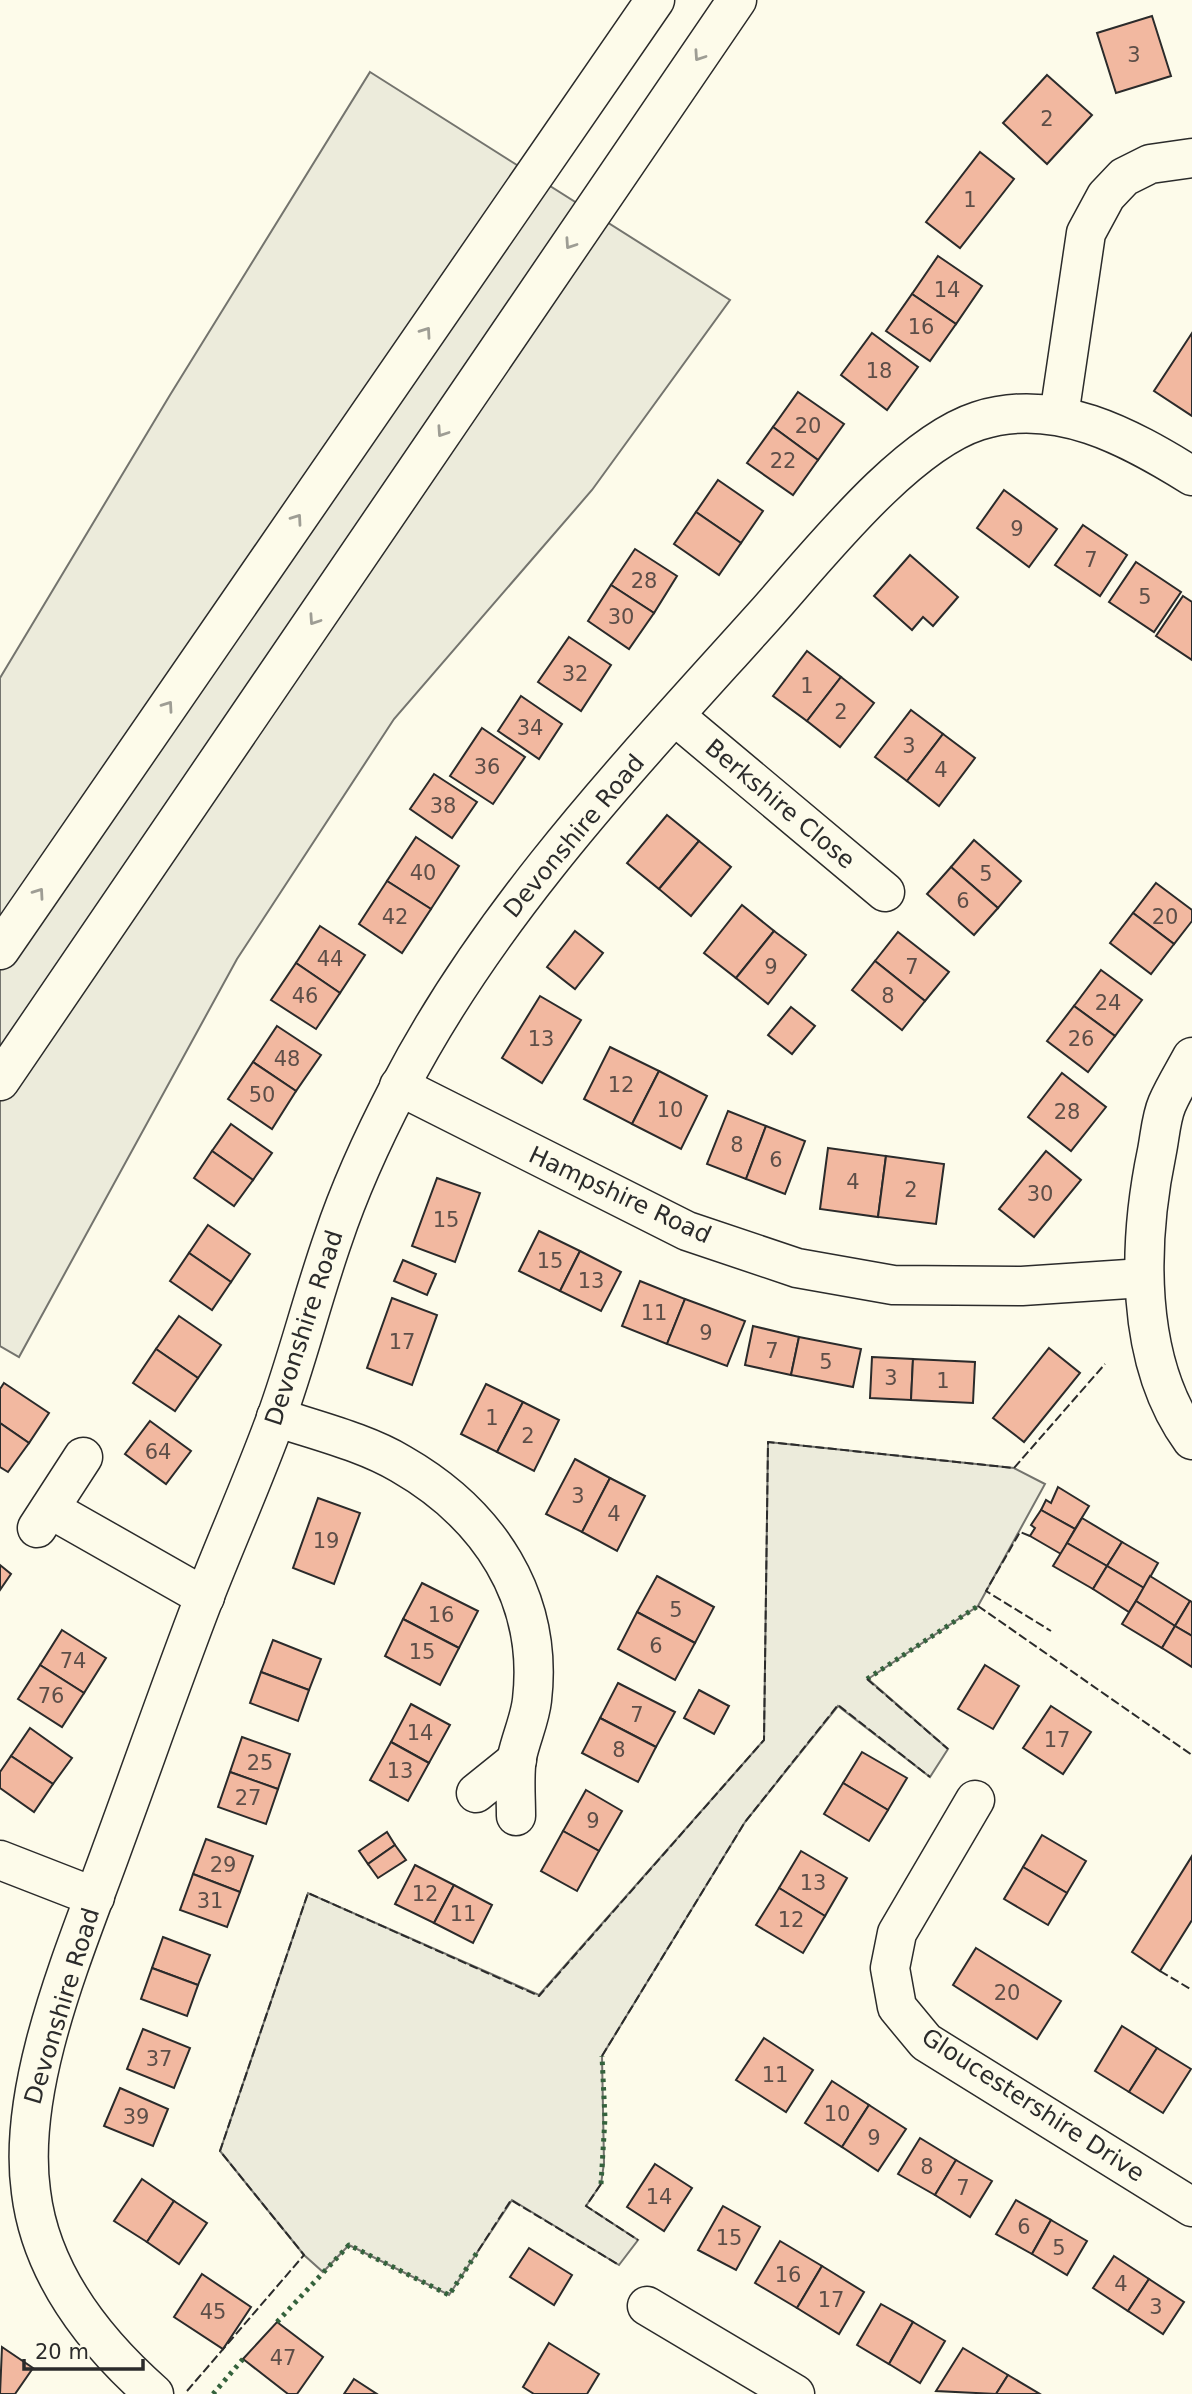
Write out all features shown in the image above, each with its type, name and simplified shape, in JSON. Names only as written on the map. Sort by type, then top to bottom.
[{"type":"main road","points":[[0,950],[655,0]]},
{"type":"main road","points":[[0,1081],[737,0]]},
{"type":"main road","points":[[1059,416],[1086,233],[1106,195],[1124,177],[1150,164],[1192,158]]},
{"type":"main road","name":"Devonshire Road","points":[[153,2394],[119,2364],[72,2306],[41,2235],[15,2195],[30,2113],[56,2011],[95,1897],[205,1597],[276,1417],[334,1234],[400,1086],[458,986],[534,878],[855,513],[921,452],[977,421],[1031,413],[1059,416],[1106,428],[1192,477]]},
{"type":"main road","name":"Berkshire Close","points":[[675,716],[885,892]]},
{"type":"main road","points":[[1192,1057],[1166,1105],[1151,1176],[1143,1278],[1154,1350],[1167,1393],[1192,1440]]},
{"type":"main road","name":"Hampshire Road","points":[[400,1086],[687,1231],[797,1268],[893,1285],[1023,1286],[1143,1278]]},
{"type":"main road","points":[[276,1417],[354,1443],[400,1463],[450,1497],[494,1544],[519,1588],[531,1636],[532,1700],[516,1760],[516,1816]]},
{"type":"main road","points":[[83,1457],[44,1519],[205,1597]]},
{"type":"main road","points":[[476,1793],[516,1760]]},
{"type":"main road","name":"Gloucestershire Drive","points":[[975,1800],[897,1933],[890,1968],[897,2007],[926,2042],[1192,2207]]},
{"type":"main road","points":[[0,1860],[95,1897]]},
{"type":"main road","points":[[647,2306],[795,2394]]},
{"type":"shaded area","points":[[370,72],[730,300],[592,490],[394,719],[237,959],[19,1357],[0,1346],[0,678],[170,395]]},
{"type":"shaded area","points":[[768,1442],[1014,1468],[1045,1484],[978,1606],[868,1679],[948,1749],[930,1777],[838,1706],[745,1822],[602,2056],[604,2163],[601,2184],[586,2206],[638,2240],[619,2265],[512,2200],[449,2295],[349,2245],[323,2272],[304,2255],[220,2151],[308,1893],[539,1995],[764,1740]]},
{"type":"building","points":[[1152,16],[1171,76],[1116,93],[1097,33]]},
{"type":"building","points":[[1047,75],[1092,115],[1047,164],[1003,123]]},
{"type":"building","points":[[980,152],[1014,179],[960,248],[926,222]]},
{"type":"building","points":[[938,256],[982,286],[956,324],[912,294]]},
{"type":"building","points":[[912,294],[956,324],[930,361],[886,331]]},
{"type":"building","points":[[872,333],[918,367],[887,410],[841,375]]},
{"type":"building","points":[[1192,333],[1192,416],[1154,391]]},
{"type":"building","points":[[798,392],[844,424],[818,460],[773,427]]},
{"type":"building","points":[[773,427],[818,460],[793,495],[747,463]]},
{"type":"building","points":[[718,480],[763,511],[741,543],[696,512]]},
{"type":"building","points":[[1004,490],[1057,529],[1029,567],[977,528]]},
{"type":"building","points":[[696,512],[741,543],[719,575],[674,544]]},
{"type":"building","points":[[1083,525],[1127,555],[1100,596],[1055,565]]},
{"type":"building","points":[[635,549],[677,576],[654,613],[611,585]]},
{"type":"building","points":[[910,555],[958,597],[933,626],[923,617],[912,630],[874,596]]},
{"type":"building","points":[[1136,562],[1181,592],[1154,632],[1109,602]]},
{"type":"building","points":[[611,585],[654,613],[629,649],[588,621]]},
{"type":"building","points":[[1183,596],[1192,602],[1192,660],[1156,636]]},
{"type":"building","points":[[569,637],[611,665],[581,711],[538,682]]},
{"type":"building","points":[[807,651],[841,677],[807,721],[773,696]]},
{"type":"building","points":[[841,677],[874,703],[840,747],[807,721]]},
{"type":"building","points":[[521,696],[562,724],[539,759],[498,731]]},
{"type":"building","points":[[911,710],[943,734],[907,781],[875,757]]},
{"type":"building","points":[[482,728],[525,757],[493,804],[450,776]]},
{"type":"building","points":[[943,734],[975,758],[939,806],[907,781]]},
{"type":"building","points":[[434,774],[477,802],[452,838],[410,809]]},
{"type":"building","points":[[667,815],[699,841],[659,889],[627,863]]},
{"type":"building","points":[[416,837],[459,866],[431,909],[387,881]]},
{"type":"building","points":[[974,840],[1021,881],[998,908],[951,867]]},
{"type":"building","points":[[699,841],[731,867],[691,916],[659,889]]},
{"type":"building","points":[[951,867],[998,908],[974,935],[927,894]]},
{"type":"building","points":[[387,881],[431,909],[402,953],[359,924]]},
{"type":"building","points":[[1156,883],[1192,910],[1192,921],[1174,944],[1133,913]]},
{"type":"building","points":[[742,905],[774,931],[736,978],[704,953]]},
{"type":"building","points":[[1133,913],[1174,944],[1151,974],[1110,943]]},
{"type":"building","points":[[320,926],[365,955],[340,993],[296,963]]},
{"type":"building","points":[[575,931],[603,953],[575,989],[547,967]]},
{"type":"building","points":[[774,931],[806,955],[768,1004],[736,978]]},
{"type":"building","points":[[898,932],[949,972],[925,1001],[875,961]]},
{"type":"building","points":[[875,961],[925,1001],[902,1030],[852,990]]},
{"type":"building","points":[[296,963],[340,993],[316,1029],[271,1000]]},
{"type":"building","points":[[1101,970],[1142,1000],[1115,1036],[1074,1006]]},
{"type":"building","points":[[540,996],[581,1020],[542,1083],[502,1058]]},
{"type":"building","points":[[1074,1006],[1115,1036],[1088,1072],[1047,1041]]},
{"type":"building","points":[[791,1007],[815,1026],[792,1054],[768,1035]]},
{"type":"building","points":[[277,1026],[321,1055],[296,1091],[253,1062]]},
{"type":"building","points":[[610,1047],[659,1071],[632,1124],[584,1099]]},
{"type":"building","points":[[253,1062],[296,1091],[272,1129],[228,1099]]},
{"type":"building","points":[[659,1071],[707,1096],[681,1149],[632,1124]]},
{"type":"building","points":[[1062,1073],[1106,1107],[1071,1151],[1028,1117]]},
{"type":"building","points":[[728,1111],[766,1126],[746,1179],[707,1164]]},
{"type":"building","points":[[231,1124],[272,1153],[253,1180],[212,1151]]},
{"type":"building","points":[[766,1126],[805,1141],[785,1194],[746,1179]]},
{"type":"building","points":[[828,1148],[886,1156],[878,1217],[820,1209]]},
{"type":"building","points":[[212,1151],[253,1180],[234,1206],[194,1178]]},
{"type":"building","points":[[1046,1151],[1081,1180],[1034,1237],[999,1209]]},
{"type":"building","points":[[886,1156],[944,1164],[936,1224],[878,1217]]},
{"type":"building","points":[[437,1178],[480,1193],[455,1262],[412,1246]]},
{"type":"building","points":[[208,1225],[250,1254],[231,1282],[189,1253]]},
{"type":"building","points":[[539,1231],[580,1251],[560,1291],[519,1271]]},
{"type":"building","points":[[580,1251],[621,1272],[601,1311],[560,1291]]},
{"type":"building","points":[[189,1253],[231,1282],[212,1310],[170,1281]]},
{"type":"building","points":[[403,1260],[436,1274],[427,1295],[394,1281]]},
{"type":"building","points":[[640,1281],[685,1299],[667,1344],[622,1326]]},
{"type":"building","points":[[392,1298],[437,1315],[412,1385],[367,1368]]},
{"type":"building","points":[[685,1299],[745,1321],[727,1366],[667,1344]]},
{"type":"building","points":[[179,1316],[221,1345],[198,1378],[156,1349]]},
{"type":"building","points":[[753,1326],[799,1337],[791,1375],[745,1365]]},
{"type":"building","points":[[799,1337],[861,1349],[853,1387],[791,1375]]},
{"type":"building","points":[[1049,1348],[1080,1373],[1024,1442],[993,1418]]},
{"type":"building","points":[[156,1349],[198,1378],[175,1411],[133,1383]]},
{"type":"building","points":[[872,1357],[913,1359],[911,1400],[870,1398]]},
{"type":"building","points":[[913,1359],[975,1362],[973,1403],[911,1400]]},
{"type":"building","points":[[4,1383],[49,1413],[29,1443],[0,1423],[0,1389]]},
{"type":"building","points":[[486,1384],[523,1402],[497,1452],[461,1434]]},
{"type":"building","points":[[523,1402],[559,1420],[534,1471],[497,1452]]},
{"type":"building","points":[[150,1421],[191,1451],[166,1484],[125,1454]]},
{"type":"building","points":[[0,1423],[29,1443],[8,1472],[0,1467]]},
{"type":"building","points":[[575,1459],[610,1478],[582,1532],[546,1514]]},
{"type":"building","points":[[610,1478],[645,1496],[617,1551],[582,1532]]},
{"type":"building","points":[[1058,1487],[1089,1506],[1075,1529],[1041,1510],[1046,1500],[1051,1503]]},
{"type":"building","points":[[318,1498],[360,1513],[334,1584],[293,1568]]},
{"type":"building","points":[[1041,1510],[1075,1529],[1061,1554],[1030,1536],[1035,1528],[1031,1525]]},
{"type":"building","points":[[1082,1518],[1122,1542],[1107,1566],[1067,1543]]},
{"type":"building","points":[[1122,1542],[1158,1563],[1144,1588],[1107,1566]]},
{"type":"building","points":[[1067,1543],[1107,1566],[1093,1589],[1053,1566]]},
{"type":"building","points":[[0,1565],[11,1574],[0,1590]]},
{"type":"building","points":[[1107,1566],[1144,1588],[1129,1612],[1093,1589]]},
{"type":"building","points":[[657,1576],[714,1607],[695,1643],[637,1612]]},
{"type":"building","points":[[1150,1576],[1190,1601],[1175,1626],[1136,1601]]},
{"type":"building","points":[[422,1583],[478,1611],[459,1648],[403,1619]]},
{"type":"building","points":[[1136,1601],[1175,1626],[1162,1648],[1122,1624]]},
{"type":"building","points":[[1190,1601],[1192,1602],[1192,1636],[1175,1626]]},
{"type":"building","points":[[637,1612],[695,1643],[675,1680],[618,1649]]},
{"type":"building","points":[[403,1619],[459,1648],[440,1685],[385,1656]]},
{"type":"building","points":[[1175,1626],[1192,1636],[1192,1667],[1162,1648]]},
{"type":"building","points":[[62,1630],[106,1658],[84,1693],[40,1665]]},
{"type":"building","points":[[273,1640],[321,1659],[309,1690],[261,1672]]},
{"type":"building","points":[[40,1665],[84,1693],[62,1727],[18,1699]]},
{"type":"building","points":[[985,1665],[1019,1686],[993,1729],[958,1709]]},
{"type":"building","points":[[261,1672],[309,1690],[298,1721],[250,1703]]},
{"type":"building","points":[[618,1683],[675,1712],[656,1747],[600,1718]]},
{"type":"building","points":[[699,1690],[729,1706],[714,1734],[684,1718]]},
{"type":"building","points":[[411,1704],[450,1725],[429,1763],[391,1742]]},
{"type":"building","points":[[1051,1706],[1091,1732],[1063,1774],[1023,1748]]},
{"type":"building","points":[[600,1718],[656,1747],[638,1782],[582,1753]]},
{"type":"building","points":[[30,1728],[72,1758],[53,1784],[11,1756]]},
{"type":"building","points":[[242,1737],[290,1754],[278,1789],[230,1772]]},
{"type":"building","points":[[391,1742],[429,1763],[408,1801],[370,1780]]},
{"type":"building","points":[[862,1752],[907,1778],[888,1810],[843,1783]]},
{"type":"building","points":[[11,1756],[53,1784],[34,1812],[0,1788],[0,1772]]},
{"type":"building","points":[[230,1772],[278,1789],[266,1824],[218,1807]]},
{"type":"building","points":[[843,1783],[888,1810],[869,1841],[824,1814]]},
{"type":"building","points":[[586,1790],[622,1811],[599,1851],[563,1831]]},
{"type":"building","points":[[563,1831],[599,1851],[577,1891],[541,1871]]},
{"type":"building","points":[[387,1832],[395,1845],[368,1864],[359,1851]]},
{"type":"building","points":[[1042,1835],[1086,1861],[1067,1893],[1023,1867]]},
{"type":"building","points":[[206,1839],[253,1856],[240,1892],[193,1874]]},
{"type":"building","points":[[395,1845],[406,1860],[378,1878],[368,1864]]},
{"type":"building","points":[[801,1851],[847,1878],[825,1916],[779,1888]]},
{"type":"building","points":[[1192,1856],[1192,1920],[1160,1971],[1132,1952]]},
{"type":"building","points":[[415,1865],[454,1885],[434,1923],[395,1904]]},
{"type":"building","points":[[1023,1867],[1067,1893],[1048,1925],[1004,1899]]},
{"type":"building","points":[[193,1874],[240,1892],[227,1927],[180,1910]]},
{"type":"building","points":[[454,1885],[492,1905],[473,1943],[434,1923]]},
{"type":"building","points":[[779,1888],[825,1916],[803,1953],[756,1925]]},
{"type":"building","points":[[163,1937],[210,1955],[198,1985],[152,1968]]},
{"type":"building","points":[[976,1948],[1061,2001],[1037,2039],[953,1985]]},
{"type":"building","points":[[152,1968],[198,1985],[187,2016],[141,1999]]},
{"type":"building","points":[[1122,2026],[1157,2048],[1129,2092],[1095,2071]]},
{"type":"building","points":[[143,2029],[190,2048],[174,2088],[127,2069]]},
{"type":"building","points":[[764,2038],[813,2070],[786,2112],[736,2080]]},
{"type":"building","points":[[1157,2048],[1191,2069],[1163,2113],[1129,2092]]},
{"type":"building","points":[[832,2081],[869,2105],[842,2147],[805,2123]]},
{"type":"building","points":[[120,2088],[168,2109],[153,2146],[104,2126]]},
{"type":"building","points":[[869,2105],[906,2129],[878,2171],[842,2147]]},
{"type":"building","points":[[920,2138],[956,2160],[935,2195],[898,2174]]},
{"type":"building","points":[[956,2160],[992,2181],[970,2217],[935,2195]]},
{"type":"building","points":[[655,2164],[692,2188],[664,2231],[627,2207]]},
{"type":"building","points":[[142,2179],[174,2201],[147,2242],[114,2221]]},
{"type":"building","points":[[1016,2200],[1051,2220],[1032,2254],[996,2234]]},
{"type":"building","points":[[174,2201],[207,2223],[179,2264],[147,2242]]},
{"type":"building","points":[[723,2206],[760,2227],[736,2270],[698,2250]]},
{"type":"building","points":[[1051,2220],[1087,2241],[1067,2275],[1032,2254]]},
{"type":"building","points":[[780,2241],[822,2266],[797,2308],[755,2283]]},
{"type":"building","points":[[529,2248],[572,2275],[554,2305],[510,2277]]},
{"type":"building","points":[[1114,2256],[1149,2279],[1128,2311],[1093,2288]]},
{"type":"building","points":[[822,2266],[864,2292],[839,2334],[797,2308]]},
{"type":"building","points":[[202,2274],[251,2307],[223,2349],[174,2317]]},
{"type":"building","points":[[1149,2279],[1184,2302],[1163,2334],[1128,2311]]},
{"type":"building","points":[[881,2304],[913,2322],[889,2364],[857,2345]]},
{"type":"building","points":[[277,2322],[323,2357],[297,2394],[288,2394],[243,2359]]},
{"type":"building","points":[[913,2322],[945,2341],[920,2383],[889,2364]]},
{"type":"building","points":[[549,2343],[599,2374],[587,2394],[534,2394],[523,2387]]},
{"type":"building","points":[[2,2347],[33,2368],[15,2394],[0,2394]]},
{"type":"building","points":[[963,2348],[1008,2375],[996,2394],[936,2391]]},
{"type":"building","points":[[1008,2375],[1040,2394],[996,2394]]},
{"type":"building","points":[[354,2379],[377,2394],[344,2394]]},
{"type":"hedge","points":[[867,1679],[978,1606]]},
{"type":"hedge","points":[[601,2184],[605,2118],[602,2056]]},
{"type":"hedge","points":[[277,2322],[349,2245],[449,2295],[478,2251]]},
{"type":"hedge","points":[[213,2394],[243,2359]]},
{"type":"fence","points":[[187,2391],[304,2255],[220,2151],[308,1893],[539,1996],[764,1740],[768,1442],[1014,1468],[1105,1364]]},
{"type":"fence","points":[[1030,1536],[1020,1532],[986,1591],[1051,1631]]},
{"type":"fence","points":[[978,1606],[1192,1755]]},
{"type":"fence","points":[[867,1679],[948,1749]]},
{"type":"fence","points":[[602,2056],[745,1822],[838,1705],[930,1777]]},
{"type":"fence","points":[[1160,1971],[1192,1990]]},
{"type":"fence","points":[[601,2184],[586,2206],[638,2240]]},
{"type":"fence","points":[[478,2251],[511,2200],[619,2265]]}]
